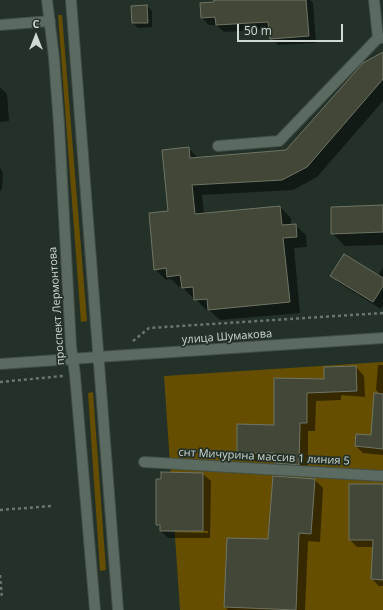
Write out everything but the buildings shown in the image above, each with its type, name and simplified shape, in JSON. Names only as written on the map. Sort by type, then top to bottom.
[{"type":"street","name":"проспект Лермонтова","points":[[47,0],[54,58],[72,359],[75,375],[95,610]]},
{"type":"street","points":[[71,0],[118,610]]},
{"type":"street","points":[[218,146],[279,141],[381,38],[374,0]]},
{"type":"street","points":[[0,24],[50,21]]},
{"type":"street","name":"улица Шумакова","points":[[0,364],[383,338]]},
{"type":"street","name":"снт Мичурина массив 1 линия 5","points":[[144,462],[383,476]]},
{"type":"path","points":[[133,341],[149,328],[383,313]]},
{"type":"path","points":[[0,382],[75,375]]},
{"type":"path","points":[[0,510],[52,506]]},
{"type":"path","points":[[0,575],[2,599]]},
{"type":"shaded area","points":[[58,15],[62,15],[87,321],[81,322]]},
{"type":"shaded area","points":[[383,362],[383,610],[180,610],[164,376]]},
{"type":"shaded area","points":[[93,392],[106,570],[100,571],[88,393]]}]
